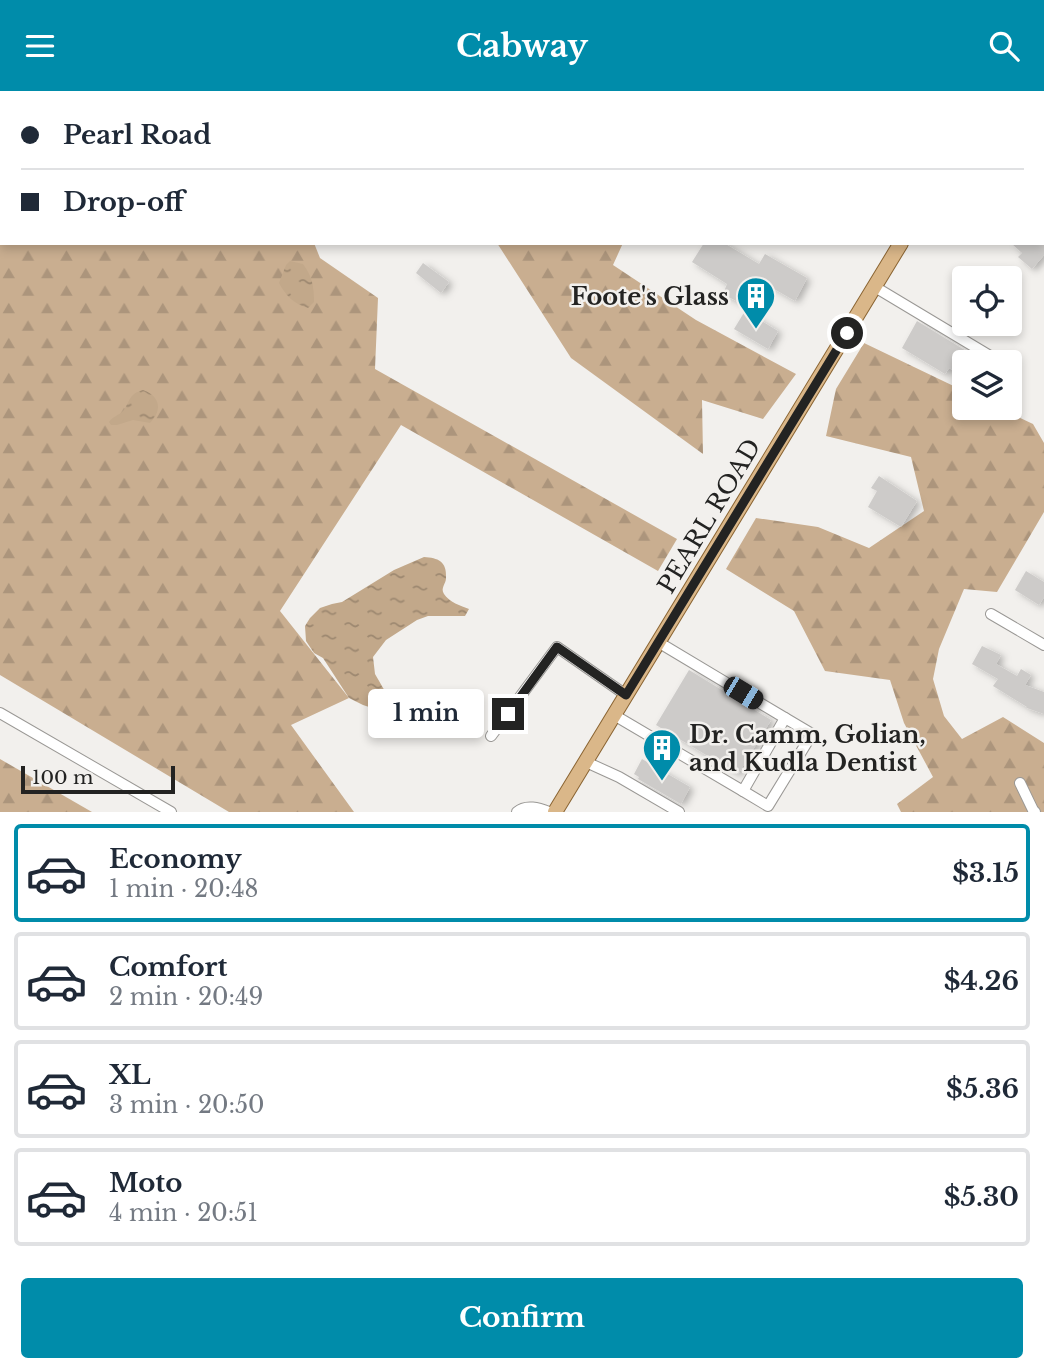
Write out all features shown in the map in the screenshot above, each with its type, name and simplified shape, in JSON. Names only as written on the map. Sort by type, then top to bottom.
[{"type":"main road","name":"PEARL ROAD","points":[[555,812],[900,245]]},
{"type":"street","points":[[874,287],[980,350]]},
{"type":"street","points":[[991,614],[1044,645]]},
{"type":"street","points":[[614,715],[768,806],[812,734],[658,642]]},
{"type":"street","points":[[491,736],[557,647],[626,695]]},
{"type":"street","points":[[0,712],[171,812]]},
{"type":"street","points":[[743,791],[785,718]]},
{"type":"street","points":[[586,762],[619,777],[679,812]]},
{"type":"street","points":[[1020,783],[1035,812]]},
{"type":"street","points":[[517,812],[521,808],[537,807],[549,812]]},
{"type":"green space","points":[[0,245],[315,245],[320,258],[378,298],[375,369],[677,539],[658,571],[401,425],[280,611],[349,698],[291,725],[354,812],[229,812],[0,675]]},
{"type":"green space","points":[[498,245],[622,245],[613,265],[696,320],[796,374],[763,419],[702,400],[703,454],[571,358]]},
{"type":"green space","points":[[864,343],[952,385],[952,420],[1022,419],[1033,424],[1044,443],[1044,512],[997,592],[964,589],[939,649],[933,679],[944,716],[962,739],[1003,717],[1044,743],[1044,812],[901,812],[897,804],[933,777],[904,723],[890,680],[825,671],[794,611],[726,569],[756,518],[818,527],[869,548],[924,511],[911,457],[826,436],[836,389]]},
{"type":"green space","points":[[0,759],[92,812],[0,812]]},
{"type":"water","points":[[290,261],[303,264],[310,277],[314,302],[308,308],[291,299],[279,283]]},
{"type":"water","points":[[143,390],[153,396],[158,404],[157,413],[150,423],[133,420],[111,425],[109,422],[123,411],[132,396]]},
{"type":"water","points":[[424,557],[443,564],[446,572],[444,594],[469,609],[465,616],[428,616],[417,620],[386,640],[373,657],[375,674],[386,693],[387,704],[381,711],[363,705],[349,698],[323,658],[314,653],[306,641],[305,626],[320,608],[342,602],[394,570]]},
{"type":"building","points":[[703,245],[727,245],[759,264],[765,254],[807,278],[795,301],[755,278],[740,303],[723,294],[727,284],[692,262]]},
{"type":"building","points":[[1013,245],[1044,245],[1044,255],[1032,269],[1018,257],[1022,253]]},
{"type":"building","points":[[423,263],[449,282],[441,293],[416,273]]},
{"type":"building","name":"Foote's Glass","points":[[745,311],[778,331],[768,349],[734,329]]},
{"type":"building","points":[[917,321],[965,350],[952,350],[952,370],[949,368],[945,374],[902,348]]},
{"type":"building","points":[[879,476],[917,501],[901,527],[868,507],[877,491],[871,488]]},
{"type":"building","points":[[1026,571],[1044,582],[1044,597],[1039,605],[1015,590]]},
{"type":"building","points":[[982,646],[1001,655],[996,664],[1017,676],[1021,669],[1031,675],[1025,685],[1044,692],[1044,714],[1027,708],[993,686],[998,679],[972,664]]},
{"type":"building","points":[[689,670],[771,720],[738,774],[656,725]]},
{"type":"building","name":"Dr. Camm, Golian, and Kudla Dentist","points":[[642,759],[690,787],[681,804],[638,779],[634,774]]},
{"type":"place","name":"Foote's Glass","points":[[756,330]]},
{"type":"place","name":"Dr. Camm, Golian, and Kudla Dentist","points":[[662,782]]},
{"type":"route","points":[[508,714],[557,647],[626,695],[847,333]]}]
